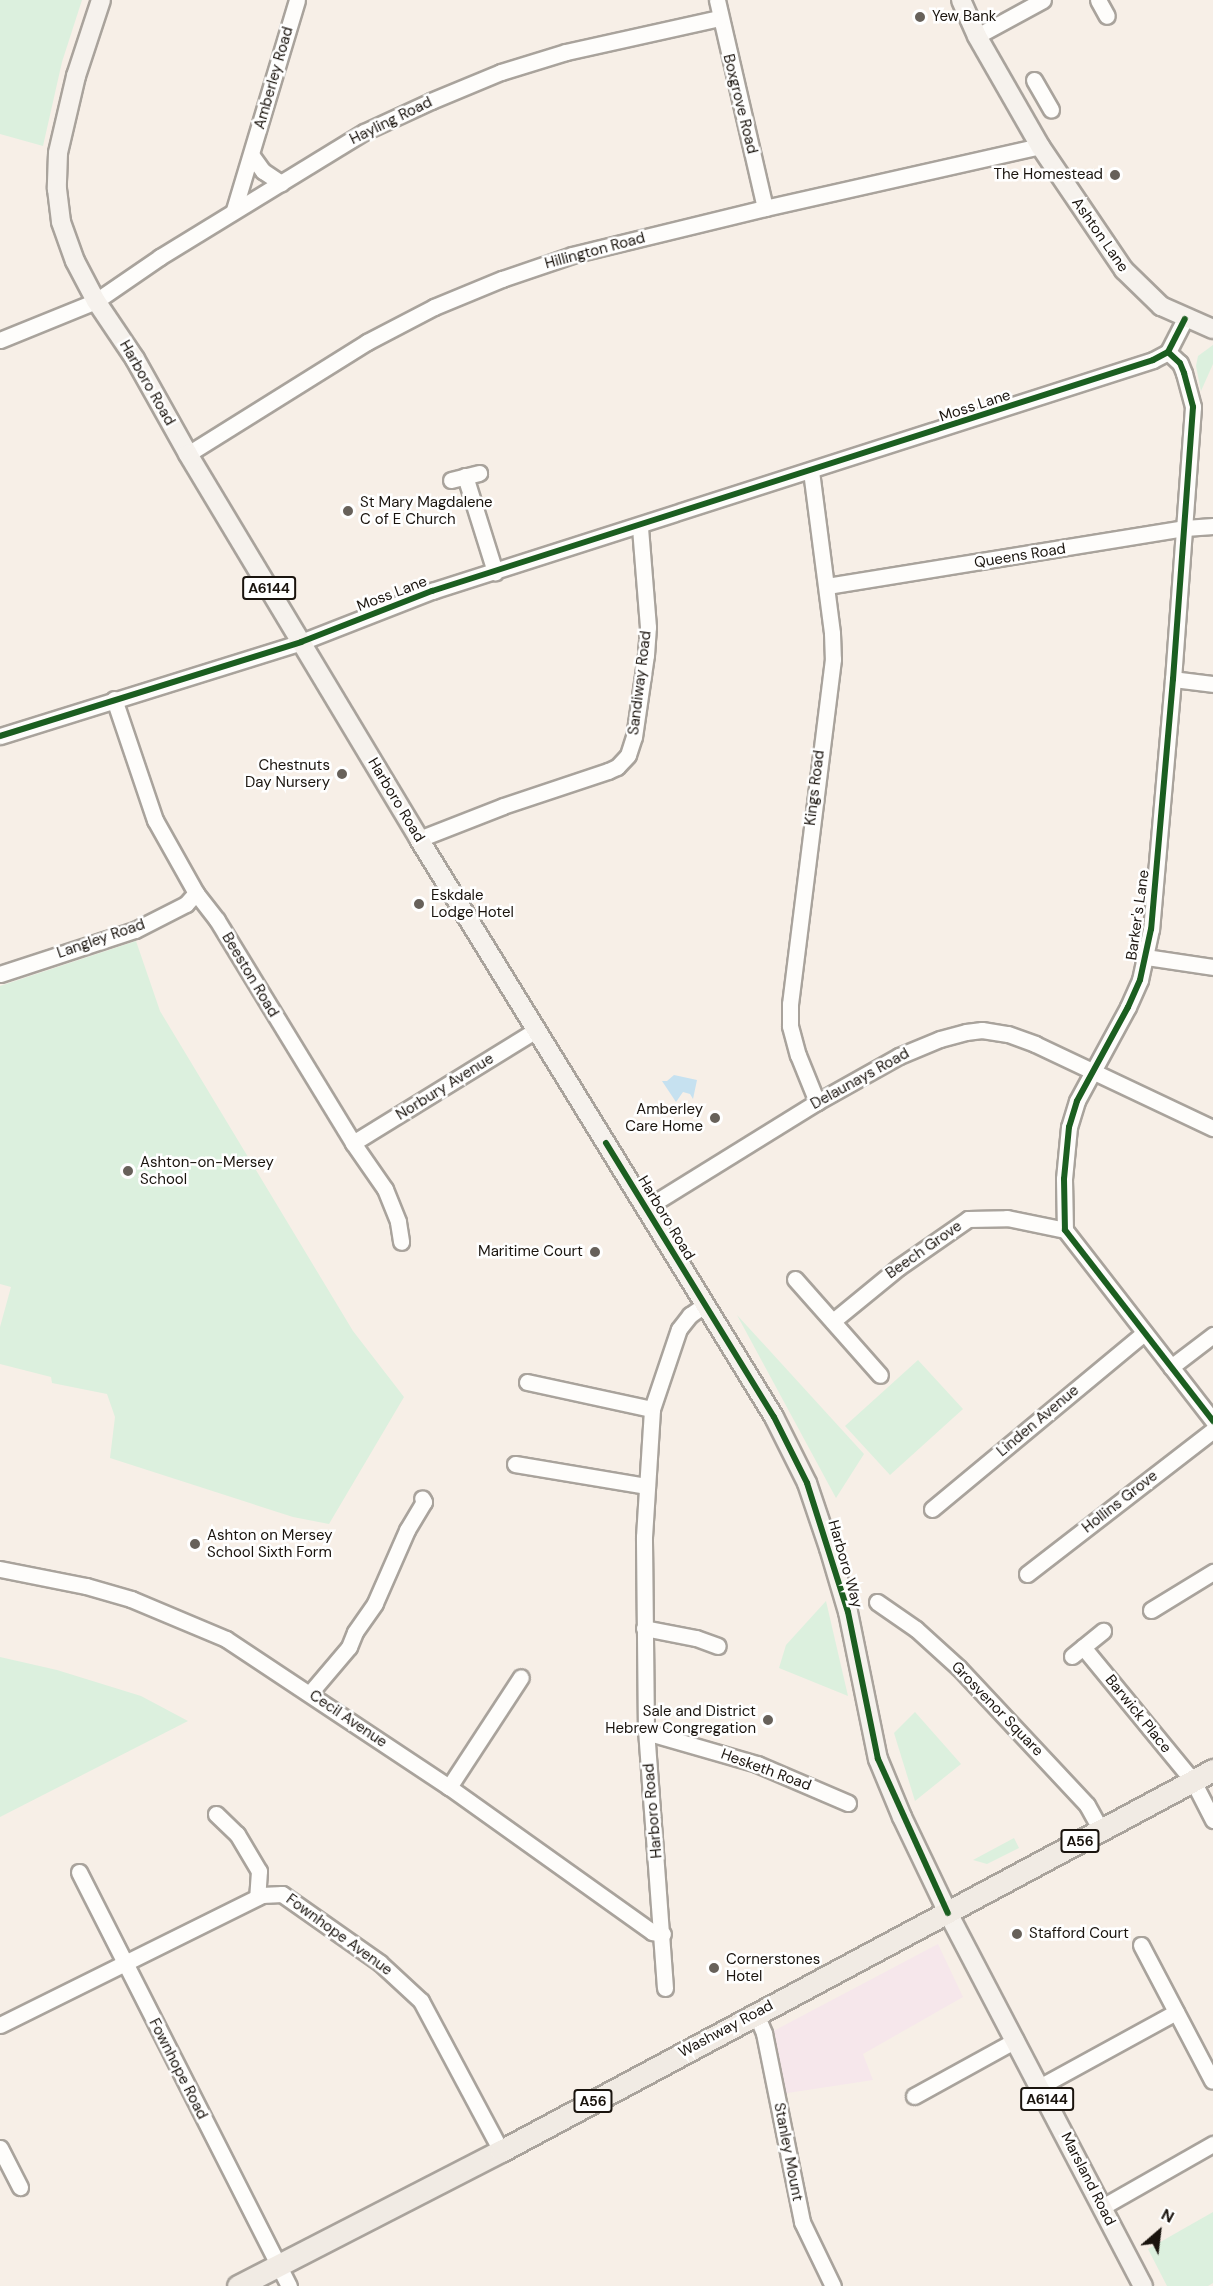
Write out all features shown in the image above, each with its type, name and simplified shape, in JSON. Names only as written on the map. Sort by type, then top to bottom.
[{"type":"highway","name":"Washway Road","points":[[238,2286],[501,2151],[1213,1770]]},
{"type":"main road","name":"Harboro Road","points":[[101,0],[64,123],[58,153],[57,189],[61,222],[67,242],[96,301],[135,359],[188,454],[419,839],[706,1305]]},
{"type":"main road","name":"Ashton Lane","points":[[961,0],[977,36],[1040,146],[1124,270],[1155,301],[1185,319],[1213,329]]},
{"type":"main road","name":"Harboro Way","points":[[706,1305],[774,1417],[807,1483],[848,1612],[878,1760],[948,1913]]},
{"type":"main road","name":"Marsland Road","points":[[948,1913],[1041,2086],[1143,2286]]},
{"type":"street","name":"Amberley Road","points":[[234,210],[297,0]]},
{"type":"street","name":"Boxgrove Road","points":[[717,0],[719,18],[765,207]]},
{"type":"street","points":[[977,36],[1043,0]]},
{"type":"street","points":[[1098,0],[1107,16]]},
{"type":"street","name":"Hayling Road","points":[[0,340],[96,301],[234,210],[364,132],[501,72],[566,52],[719,18]]},
{"type":"street","points":[[1018,108],[1038,86],[1051,109]]},
{"type":"street","name":"Hillington Road","points":[[188,454],[367,342],[434,307],[502,279],[572,255],[765,207],[1040,146]]},
{"type":"street","points":[[252,156],[263,171],[281,183]]},
{"type":"street","points":[[1168,352],[1185,319]]},
{"type":"street","name":"Moss Lane","points":[[0,736],[301,642],[432,591],[640,527],[1127,369],[1168,352]]},
{"type":"street","name":"Barker's Lane","points":[[1065,1230],[1064,1179],[1069,1127],[1077,1101],[1090,1072],[1128,1007],[1146,957],[1151,929],[1173,679],[1193,407],[1180,363],[1168,352]]},
{"type":"street","name":"Kings Road","points":[[811,471],[827,586],[833,658],[789,1004],[790,1026],[798,1055],[817,1102]]},
{"type":"street","points":[[465,476],[495,572]]},
{"type":"street","name":"Queens Road","points":[[827,586],[1185,528],[1213,526]]},
{"type":"street","name":"Sandiway Road","points":[[419,839],[503,806],[608,771],[617,767],[628,755],[634,737],[648,627],[640,527]]},
{"type":"street","points":[[1173,679],[1213,684]]},
{"type":"street","name":"Beeston Road","points":[[114,699],[155,820],[196,893],[216,920],[393,1205],[401,1242]]},
{"type":"street","name":"Langley Road","points":[[0,974],[135,930],[186,904],[196,893]]},
{"type":"street","points":[[1146,957],[1213,966]]},
{"type":"street","name":"Norbury Avenue","points":[[353,1143],[536,1030]]},
{"type":"street","name":"Delaunays Road","points":[[646,1208],[817,1102],[899,1056],[940,1039],[982,1030],[1008,1034],[1035,1044],[1090,1072],[1213,1128]]},
{"type":"street","name":"Beech Grove","points":[[832,1321],[899,1267],[968,1219],[1007,1218],[1065,1230]]},
{"type":"street","points":[[1065,1230],[1213,1421]]},
{"type":"street","points":[[795,1279],[880,1375]]},
{"type":"street","name":"Harboro Road","points":[[665,1988],[663,1934],[646,1732],[644,1537],[647,1486],[652,1409],[679,1329],[690,1315],[706,1305]]},
{"type":"street","name":"Linden Avenue","points":[[932,1509],[1144,1333]]},
{"type":"street","points":[[1171,1368],[1213,1335]]},
{"type":"street","points":[[527,1382],[652,1409]]},
{"type":"street","name":"Hollins Grove","points":[[1027,1574],[1213,1430]]},
{"type":"street","points":[[515,1464],[647,1486]]},
{"type":"street","points":[[310,1693],[349,1647],[355,1632],[375,1603],[407,1530],[426,1505]]},
{"type":"street","name":"Cecil Avenue","points":[[0,1569],[86,1586],[132,1599],[226,1639],[449,1787],[652,1932],[663,1934]]},
{"type":"street","points":[[1151,1610],[1213,1572]]},
{"type":"street","name":"Grosvenor Square","points":[[877,1602],[916,1629],[959,1668],[1087,1805],[1101,1830]]},
{"type":"street","points":[[644,1628],[696,1638],[718,1646]]},
{"type":"street","name":"Barwick Place","points":[[1103,1631],[1078,1651],[1193,1781],[1213,1820]]},
{"type":"street","points":[[449,1787],[521,1677]]},
{"type":"street","name":"Hesketh Road","points":[[646,1732],[757,1764],[849,1803]]},
{"type":"street","points":[[216,1814],[237,1834],[260,1871],[257,1897]]},
{"type":"street","name":"Fownhope Road","points":[[78,1872],[289,2286]]},
{"type":"street","name":"Fownhope Avenue","points":[[0,2025],[257,1897],[272,1893],[282,1894],[402,1981],[431,2017],[501,2151]]},
{"type":"street","points":[[1141,1945],[1212,2080]]},
{"type":"street","points":[[1041,2086],[1176,2012]]},
{"type":"street","name":"Stanley Mount","points":[[756,2014],[764,2033],[801,2222],[833,2286]]},
{"type":"street","points":[[914,2096],[1016,2040]]},
{"type":"street","points":[[1102,2207],[1213,2144]]},
{"type":"street","points":[[0,2148],[20,2187]]},
{"type":"shaded area","points":[[938,1944],[963,1997],[863,2054],[873,2080],[781,2094],[764,2036]]},
{"type":"green space","points":[[0,0],[82,0],[62,62],[43,146],[0,134]]},
{"type":"green space","points":[[1213,345],[1213,364],[1201,391],[1196,366],[1198,356]]},
{"type":"green space","name":"Ashton-on-Mersey School","points":[[136,941],[160,1011],[353,1331],[404,1397],[329,1524],[293,1517],[110,1458],[115,1417],[107,1394],[52,1383],[51,1377],[0,1364],[0,1327],[11,1287],[0,1284],[0,986]]},
{"type":"green space","points":[[737,1315],[864,1454],[836,1498]]},
{"type":"green space","points":[[918,1360],[963,1409],[890,1475],[845,1426]]},
{"type":"green space","points":[[826,1601],[848,1696],[779,1668],[786,1645]]},
{"type":"green space","points":[[0,1657],[57,1670],[141,1696],[188,1721],[0,1817]]},
{"type":"green space","points":[[915,1712],[961,1764],[915,1801],[894,1733]]},
{"type":"green space","points":[[1014,1838],[1019,1848],[987,1864],[973,1860]]},
{"type":"green space","points":[[1213,2212],[1213,2283],[1208,2286],[1167,2286],[1148,2249]]},
{"type":"water","points":[[674,1075],[697,1080],[693,1099],[690,1094],[683,1092],[676,1102],[662,1081],[667,1081]]},
{"type":"cycle path","points":[[0,736],[301,642],[432,591],[1153,360],[1168,352],[1185,319]]},
{"type":"cycle path","points":[[1168,352],[1180,363],[1193,407],[1173,679],[1151,929],[1140,980],[1128,1007],[1077,1101],[1069,1127],[1064,1179],[1065,1230],[1213,1421]]},
{"type":"cycle path","points":[[606,1143],[774,1417],[807,1483],[848,1612],[878,1759],[948,1913]]},
{"type":"place","name":"Yew Bank","points":[[920,17]]},
{"type":"place","name":"The Homestead","points":[[1115,175]]},
{"type":"place","name":"St Mary Magdalene C of E Church","points":[[348,511]]},
{"type":"place","name":"Chestnuts Day Nursery","points":[[342,774]]},
{"type":"place","name":"Eskdale Lodge Hotel","points":[[419,904]]},
{"type":"place","name":"Amberley Care Home","points":[[715,1118]]},
{"type":"place","name":"Ashton-on-Mersey School","points":[[128,1171]]},
{"type":"place","name":"Maritime Court","points":[[595,1252]]},
{"type":"place","name":"Ashton on Mersey School Sixth Form","points":[[195,1544]]},
{"type":"place","name":"Sale and District Hebrew Congregation","points":[[768,1720]]},
{"type":"place","name":"Stafford Court","points":[[1017,1934]]},
{"type":"place","name":"Cornerstones Hotel","points":[[714,1968]]}]
